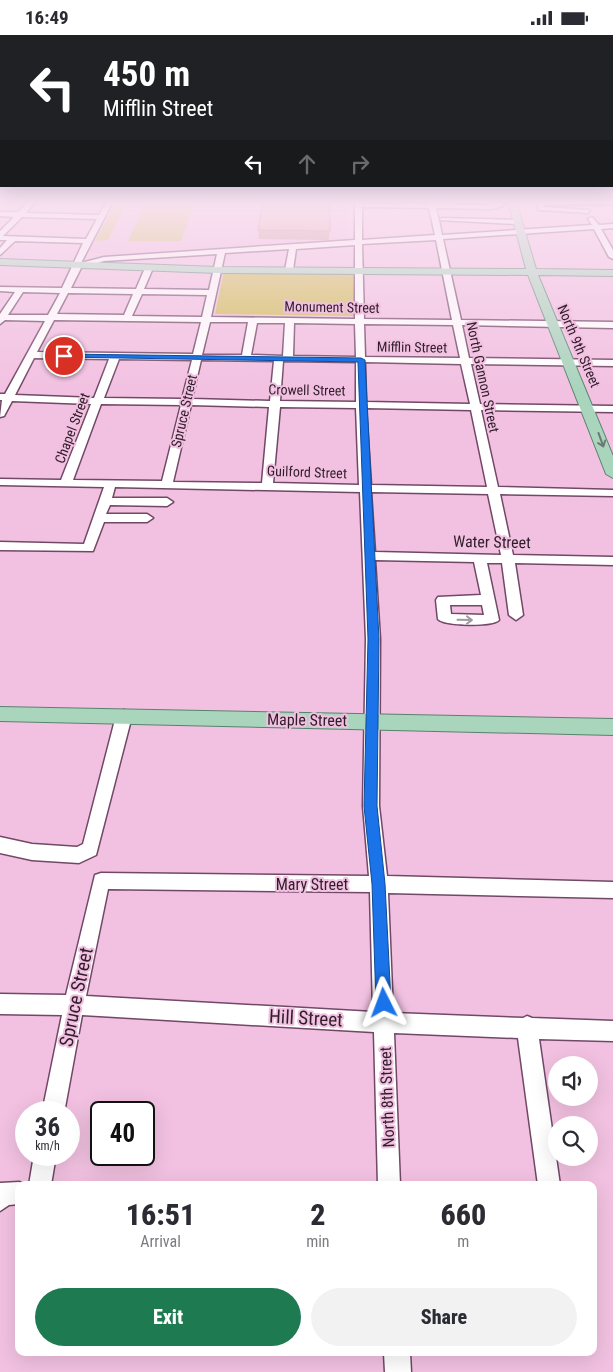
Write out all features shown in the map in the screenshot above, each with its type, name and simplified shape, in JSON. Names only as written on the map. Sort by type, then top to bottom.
[{"type":"main road","points":[[27,263],[218,270],[613,273]]},
{"type":"main road","name":"North 9th Street","points":[[529,263],[589,408],[613,474]]},
{"type":"main road","name":"Maple Street","points":[[0,714],[613,727]]},
{"type":"street","points":[[0,414],[5,398],[31,355],[78,266],[88,263]]},
{"type":"street","name":"Spruce Street","points":[[167,484],[219,263]]},
{"type":"street","points":[[289,270],[290,263]]},
{"type":"street","name":"North 8th Street","points":[[357,263],[361,405],[373,639],[371,806],[378,884],[385,1023],[390,1181]]},
{"type":"street","name":"North Gannon Street","points":[[444,263],[508,559],[516,615]]},
{"type":"street","points":[[127,318],[149,268]]},
{"type":"street","points":[[0,289],[212,293]]},
{"type":"street","points":[[1,319],[20,290]]},
{"type":"street","name":"Monument Street","points":[[1,319],[50,317],[613,325]]},
{"type":"street","points":[[246,358],[253,319]]},
{"type":"street","points":[[267,486],[275,403],[290,321]]},
{"type":"street","name":"Mifflin Street","points":[[31,355],[613,363]]},
{"type":"street","name":"Chapel Street","points":[[66,482],[115,356]]},
{"type":"street","name":"Crowell Street","points":[[5,398],[613,409]]},
{"type":"street","name":"Guilford Street","points":[[0,481],[613,493]]},
{"type":"street","points":[[0,546],[89,548],[111,483]]},
{"type":"street","points":[[105,501],[167,502]]},
{"type":"street","points":[[99,518],[147,518]]},
{"type":"street","name":"Water Street","points":[[370,556],[613,561]]},
{"type":"street","points":[[480,558],[488,600]]},
{"type":"street","points":[[0,845],[32,852],[79,855],[90,849],[124,716]]},
{"type":"street","name":"Spruce Street","points":[[56,1101],[74,1005],[101,881]]},
{"type":"street","name":"Mary Street","points":[[101,881],[378,884],[613,890]]},
{"type":"street","name":"Hill Street","points":[[0,1005],[74,1005],[385,1023],[527,1026],[613,1031]]},
{"type":"street","points":[[527,1026],[548,1181]]},
{"type":"street","points":[[41,1181],[44,1166]]},
{"type":"street","points":[[0,1199],[1,1194],[15,1193]]},
{"type":"street","points":[[397,1356],[398,1372]]},
{"type":"shaded area","points":[[224,270],[354,271],[355,316],[215,314]]},
{"type":"route","points":[[64,356],[361,360],[361,405],[373,639],[371,806],[378,884],[384,1003]]}]
